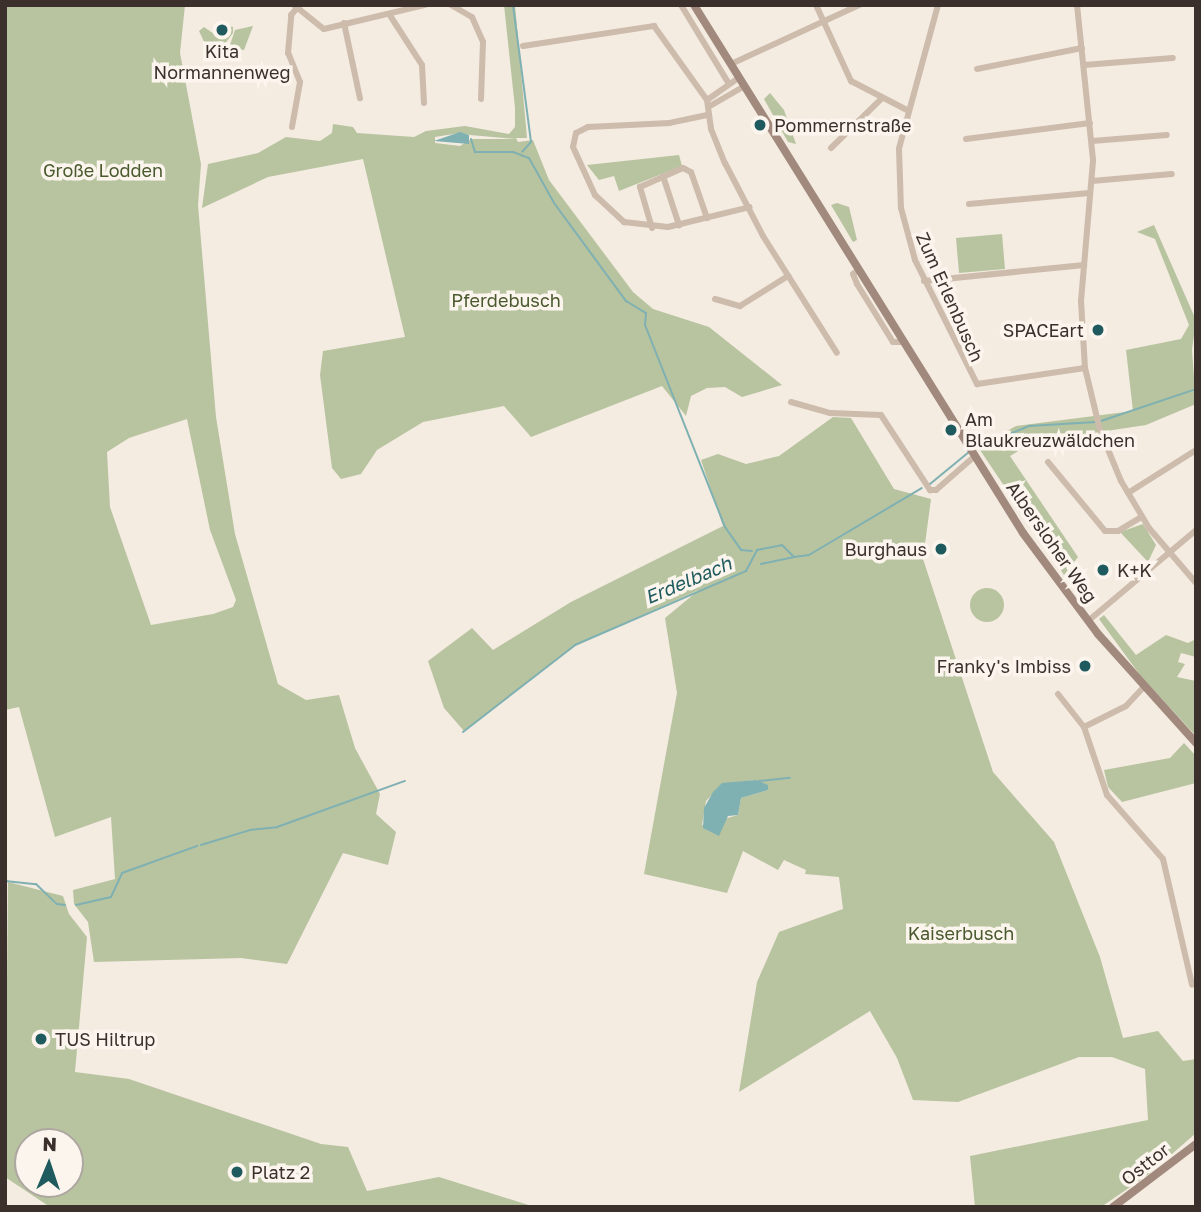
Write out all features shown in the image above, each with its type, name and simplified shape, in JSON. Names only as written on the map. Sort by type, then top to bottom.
[{"type":"main road","name":"Albersloher Weg","points":[[694,5],[1023,533],[1088,621],[1196,743]]},
{"type":"main road","name":"Osttor","points":[[1113,1207],[1196,1144]]},
{"type":"street","points":[[292,128],[300,82],[288,53],[291,15],[295,7],[324,29],[344,23],[391,17],[425,5]]},
{"type":"street","points":[[451,5],[472,17],[483,42],[481,99]]},
{"type":"street","points":[[681,5],[729,84]]},
{"type":"street","points":[[816,5],[851,81],[881,99],[907,110]]},
{"type":"street","points":[[731,64],[859,5]]},
{"type":"street","name":"Zum Erlenbusch","points":[[938,5],[900,138],[898,186],[905,230],[924,281],[976,384],[1085,368]]},
{"type":"street","points":[[1077,5],[1092,142],[1092,181],[1081,334],[1085,368],[1100,428],[1128,493],[1141,517],[1167,552],[1196,583]]},
{"type":"street","points":[[391,17],[422,65],[424,103]]},
{"type":"street","points":[[344,23],[360,98]]},
{"type":"street","points":[[523,46],[654,26],[708,103],[707,115],[721,154],[788,276],[837,353]]},
{"type":"street","points":[[977,68],[1082,48]]},
{"type":"street","points":[[1084,65],[1173,58]]},
{"type":"street","points":[[708,103],[729,84],[742,82]]},
{"type":"street","points":[[708,103],[742,82]]},
{"type":"street","points":[[831,148],[881,99]]},
{"type":"street","points":[[707,115],[670,123],[597,125],[575,134],[576,156],[605,207],[624,222],[652,228],[680,225],[750,207]]},
{"type":"street","points":[[966,139],[1090,123]]},
{"type":"street","points":[[1092,142],[1167,135]]},
{"type":"street","points":[[652,228],[640,187],[663,176],[689,169],[707,218]]},
{"type":"street","points":[[1092,181],[1172,174]]},
{"type":"street","points":[[663,176],[680,225]]},
{"type":"street","points":[[969,204],[1090,193]]},
{"type":"street","points":[[924,281],[1084,265]]},
{"type":"street","points":[[715,299],[740,306],[788,276]]},
{"type":"street","points":[[791,402],[830,413],[881,415],[930,490],[936,490],[973,453]]},
{"type":"street","points":[[1128,493],[1196,450]]},
{"type":"street","points":[[1048,462],[1105,531],[1118,531],[1141,517]]},
{"type":"street","points":[[1088,621],[1196,530]]},
{"type":"street","points":[[1084,727],[1126,706],[1144,687]]},
{"type":"street","points":[[1058,694],[1084,727],[1107,795],[1163,859],[1192,985]]},
{"type":"street","points":[[1186,956],[1196,952]]},
{"type":"green space","name":"Große Lodden","points":[[5,5],[185,5],[180,53],[201,164],[198,205],[216,417],[235,534],[278,684],[306,700],[339,695],[355,748],[380,794],[376,814],[396,832],[388,865],[343,853],[287,964],[241,958],[94,962],[88,922],[74,904],[73,890],[115,879],[111,817],[55,837],[19,707],[5,710]],"holes":[[[187,419],[210,530],[236,600],[233,607],[213,614],[151,625],[110,507],[107,452],[129,438]]]},
{"type":"green space","name":"Pferdebusch","points":[[504,5],[515,5],[527,138],[516,138],[518,142],[533,140],[549,180],[633,292],[653,309],[709,327],[782,385],[742,397],[725,387],[707,388],[691,396],[686,416],[662,386],[531,437],[504,406],[423,422],[377,450],[361,474],[341,479],[332,468],[320,375],[323,351],[405,337],[363,159],[268,177],[202,208],[208,164],[258,153],[286,137],[320,141],[332,133],[333,124],[353,127],[357,133],[414,137],[426,131],[465,126],[509,134],[515,127]],"holes":[[[460,133],[516,139],[471,139],[460,146],[435,143],[435,137]]]},
{"type":"green space","points":[[225,26],[233,27],[233,33],[224,45],[206,46],[199,31],[204,27],[217,36]]},
{"type":"green space","points":[[253,26],[244,50],[229,48],[235,30]]},
{"type":"green space","points":[[770,93],[784,110],[796,144],[788,142],[764,99]]},
{"type":"green space","points":[[679,155],[682,166],[619,191],[614,176],[599,180],[587,165]]},
{"type":"green space","points":[[837,203],[849,207],[857,240],[853,242],[831,205]]},
{"type":"green space","points":[[1154,225],[1196,320],[1192,350],[1196,404],[1146,425],[1033,442],[1010,456],[1078,557],[1064,575],[978,447],[1016,426],[1133,411],[1126,350],[1181,339],[1189,325],[1155,239],[1137,232]]},
{"type":"green space","points":[[1002,234],[1005,269],[959,273],[956,238]]},
{"type":"green space","name":"Kaiserbusch","points":[[833,417],[851,418],[894,489],[931,499],[923,559],[993,772],[1054,842],[1100,957],[1123,1038],[1158,1031],[1183,1061],[1196,1059],[1196,1133],[1149,1174],[1101,1207],[975,1207],[970,1156],[1148,1120],[1145,1069],[1112,1057],[1079,1057],[958,1102],[913,1100],[897,1058],[870,1011],[739,1092],[757,982],[779,932],[843,909],[839,877],[805,874],[806,870],[784,860],[778,870],[743,851],[727,893],[644,874],[677,693],[665,618],[699,590],[579,643],[464,731],[444,708],[428,661],[472,628],[493,650],[571,602],[723,526],[701,460],[718,454],[746,464],[779,456]],"holes":[[[756,780],[768,790],[741,798],[738,815],[702,825],[706,801],[722,784]]]},
{"type":"green space","points":[[1143,524],[1156,545],[1148,562],[1120,532]]},
{"type":"green space","points":[[987,588],[999,593],[1004,605],[999,617],[987,622],[975,617],[970,605],[975,593]]},
{"type":"green space","points":[[1104,615],[1136,655],[1166,635],[1188,643],[1196,639],[1196,657],[1181,653],[1178,662],[1185,664],[1177,677],[1196,681],[1196,736],[1140,675],[1099,619]]},
{"type":"green space","points":[[1184,743],[1196,756],[1196,783],[1122,802],[1108,787],[1104,770],[1170,758]]},
{"type":"green space","name":"TUS Hiltrup","points":[[8,882],[63,896],[69,914],[87,937],[75,1072],[129,1079],[321,1144],[348,1147],[367,1191],[439,1177],[535,1207],[50,1207],[36,1198],[84,1198],[84,1128],[14,1128],[14,1183],[5,1177]]},
{"type":"water","points":[[460,132],[469,135],[469,144],[434,141]]},
{"type":"water","points":[[756,780],[768,785],[768,790],[741,798],[738,815],[728,816],[719,836],[703,828],[704,808],[722,783]]},
{"type":"waterway","points":[[513,5],[531,142],[522,152]]},
{"type":"waterway","points":[[471,139],[475,152],[513,152],[529,158],[554,203],[626,301],[646,313],[645,325],[725,527],[741,550],[752,551]]},
{"type":"waterway","name":"Erdelbach","points":[[1101,421],[1196,389]]},
{"type":"waterway","name":"Erdelbach","points":[[974,449],[1029,426],[1096,422]]},
{"type":"waterway","name":"Erdelbach","points":[[930,484],[969,452]]},
{"type":"waterway","name":"Erdelbach","points":[[463,732],[575,645],[746,571],[757,550],[782,545],[794,557],[809,555],[922,488]]},
{"type":"waterway","points":[[761,564],[794,557]]},
{"type":"waterway","points":[[759,781],[790,778]]},
{"type":"waterway","name":"Erdelbach","points":[[201,845],[250,830],[277,827],[405,781]]},
{"type":"waterway","name":"Erdelbach","points":[[76,905],[111,897],[122,873],[197,846]]},
{"type":"waterway","name":"Erdelbach","points":[[5,881],[36,884],[57,904],[65,905]]},
{"type":"place","name":"Kita Normannenweg","points":[[222,30]]},
{"type":"place","name":"Pommernstraße","points":[[760,125]]},
{"type":"place","name":"SPACEart","points":[[1098,330]]},
{"type":"place","name":"Am Blaukreuzwäldchen","points":[[951,430]]},
{"type":"place","name":"Burghaus","points":[[941,549]]},
{"type":"place","name":"K+K","points":[[1103,570]]},
{"type":"place","name":"Franky's Imbiss","points":[[1085,666]]},
{"type":"place","name":"TUS Hiltrup","points":[[41,1039]]},
{"type":"place","name":"Platz 2","points":[[237,1172]]}]
